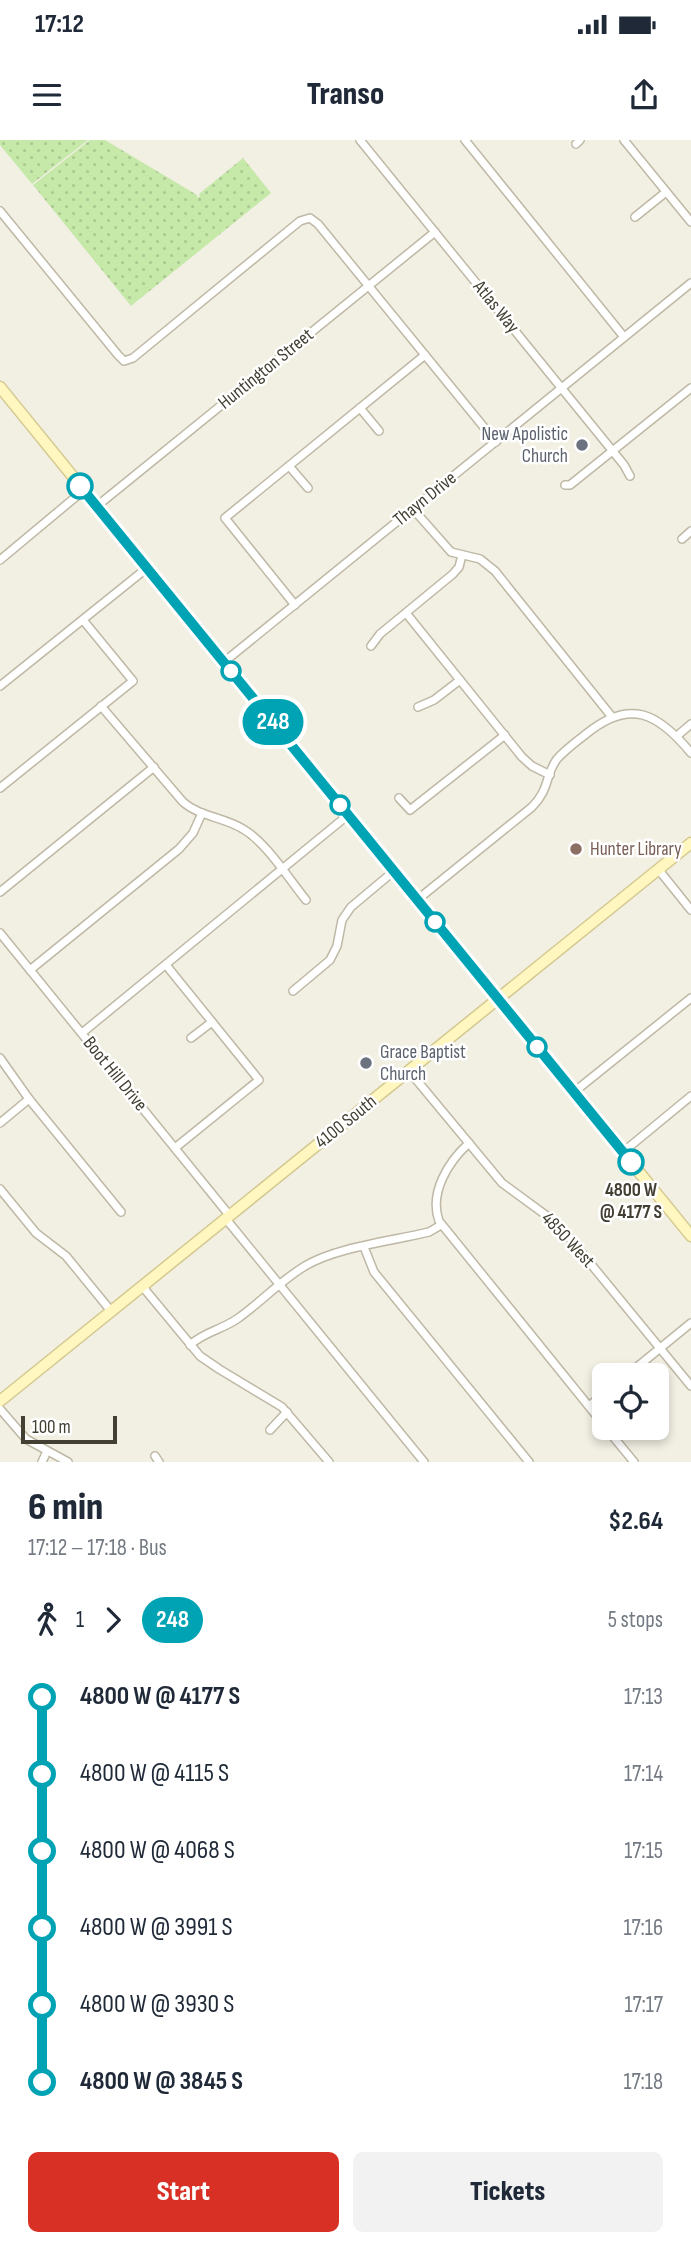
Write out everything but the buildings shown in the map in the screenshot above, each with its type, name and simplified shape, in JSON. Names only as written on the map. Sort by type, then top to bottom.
[{"type":"main road","points":[[0,387],[691,1236]]},
{"type":"main road","name":"4100 South","points":[[0,1401],[691,843]]},
{"type":"street","name":"Atlas Way","points":[[360,140],[613,451],[630,476]]},
{"type":"street","points":[[465,140],[624,337]]},
{"type":"street","points":[[624,140],[691,222]]},
{"type":"street","points":[[635,217],[666,192]]},
{"type":"street","points":[[0,211],[124,360],[133,358],[300,221],[310,218],[318,224],[496,442]]},
{"type":"street","name":"Huntington Street","points":[[97,506],[435,232]]},
{"type":"street","name":"Thayn Drive","points":[[224,663],[691,283]]},
{"type":"street","points":[[295,605],[225,518],[425,355]]},
{"type":"street","points":[[565,485],[570,485],[691,388]]},
{"type":"street","points":[[360,408],[379,431]]},
{"type":"street","points":[[289,466],[308,488]]},
{"type":"street","points":[[0,560],[84,490]]},
{"type":"street","points":[[413,509],[446,548],[480,559],[495,571],[612,717]]},
{"type":"street","points":[[682,539],[691,531]]},
{"type":"street","points":[[371,646],[380,634],[456,572],[462,555]]},
{"type":"street","points":[[0,686],[147,568]]},
{"type":"street","points":[[406,613],[532,766],[550,775]]},
{"type":"street","points":[[0,788],[133,681],[83,620]]},
{"type":"street","points":[[418,707],[434,700],[460,680]]},
{"type":"street","points":[[101,706],[183,802],[248,832],[306,900]]},
{"type":"street","points":[[417,900],[532,807],[544,792],[553,766],[563,753],[612,717],[644,716],[667,726],[691,753]]},
{"type":"street","points":[[677,736],[691,724]]},
{"type":"street","points":[[399,798],[410,810],[505,735]]},
{"type":"street","points":[[0,892],[154,767]]},
{"type":"street","points":[[30,970],[179,849],[190,838],[202,813]]},
{"type":"street","points":[[82,1033],[348,815]]},
{"type":"street","points":[[658,869],[691,910]]},
{"type":"street","points":[[293,992],[330,960],[337,946],[342,920],[351,907],[394,871]]},
{"type":"street","name":"Boot Hill Drive","points":[[0,933],[3,944],[30,970],[82,1033],[175,1148],[279,1285],[424,1462]]},
{"type":"street","points":[[166,965],[259,1080],[175,1148]]},
{"type":"street","points":[[573,1092],[691,998]]},
{"type":"street","points":[[191,1038],[212,1022]]},
{"type":"street","points":[[0,1058],[29,1099],[121,1212]]},
{"type":"street","name":"4850 West","points":[[410,1071],[502,1183],[562,1230],[691,1386]]},
{"type":"street","points":[[623,1152],[691,1096]]},
{"type":"street","points":[[0,1122],[29,1099]]},
{"type":"street","points":[[469,1143],[458,1154],[437,1191],[435,1208],[441,1225],[592,1410]]},
{"type":"street","points":[[0,1189],[36,1233],[66,1255],[111,1311]]},
{"type":"street","points":[[190,1345],[203,1334],[236,1320],[279,1285],[321,1258],[429,1232],[441,1225]]},
{"type":"street","points":[[365,1247],[374,1272],[529,1462]]},
{"type":"street","points":[[142,1286],[190,1345],[212,1365],[288,1412],[329,1462]]},
{"type":"street","points":[[642,1363],[691,1323]]},
{"type":"street","points":[[0,1409],[26,1439],[68,1462]]},
{"type":"street","points":[[270,1430],[288,1412]]},
{"type":"street","points":[[616,1440],[634,1462]]},
{"type":"street","points":[[43,1462],[47,1451]]},
{"type":"green space","points":[[0,140],[88,140],[32,184],[0,145]]},
{"type":"green space","points":[[90,140],[105,140],[197,195],[197,198],[243,158],[271,193],[131,306],[33,185]]},
{"type":"bus line","name":"248","points":[[80,486],[631,1162]]},
{"type":"place","name":"New Apolistic Church","points":[[582,445]]},
{"type":"place","name":"Hunter Library","points":[[576,849]]},
{"type":"place","name":"Grace Baptist Church","points":[[366,1063]]},
{"type":"place","name":"4800 W @ 4177 S","points":[[631,1162]]}]
